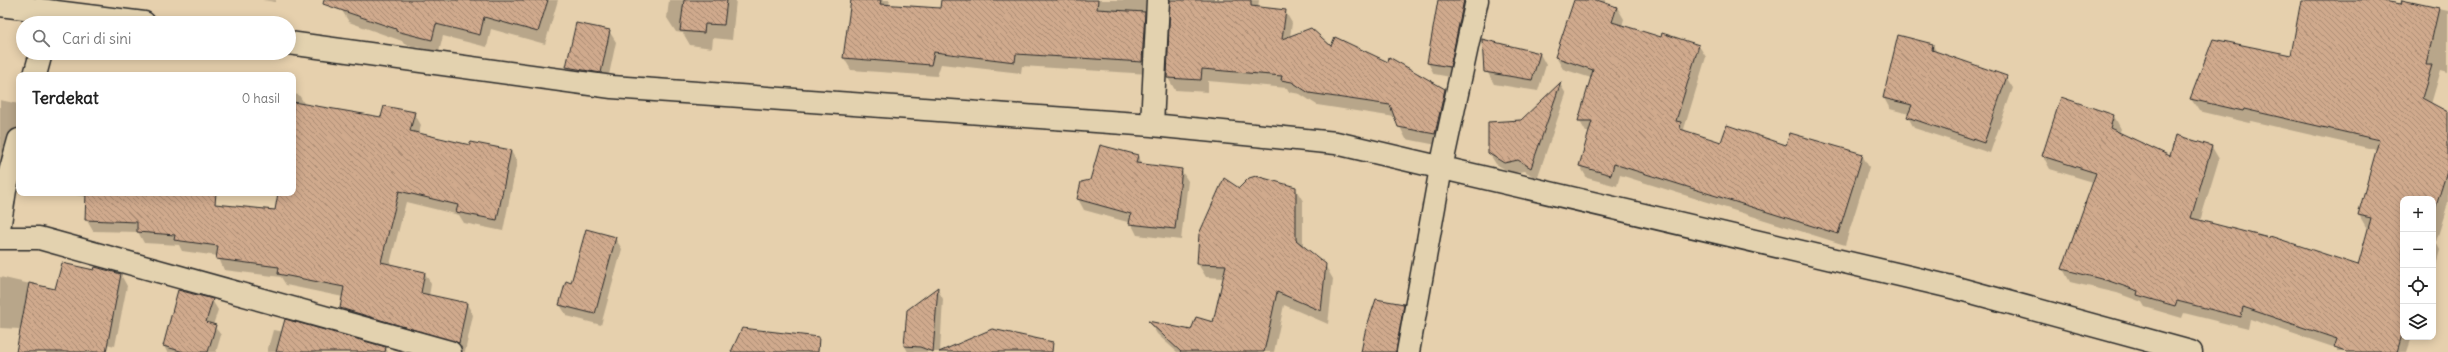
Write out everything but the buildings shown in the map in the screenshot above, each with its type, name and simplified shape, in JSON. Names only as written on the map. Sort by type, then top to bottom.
[{"type":"street","points":[[1152,125],[1158,0]]},
{"type":"street","points":[[1408,352],[1441,168],[1477,0]]},
{"type":"street","points":[[5,4],[47,16]]},
{"type":"street","points":[[296,44],[612,87],[1152,125],[1336,143],[1952,287],[2191,352]]},
{"type":"street","points":[[36,72],[39,60]]},
{"type":"street","points":[[0,223],[6,190],[16,152]]},
{"type":"street","points":[[0,238],[39,238],[450,352]]}]
